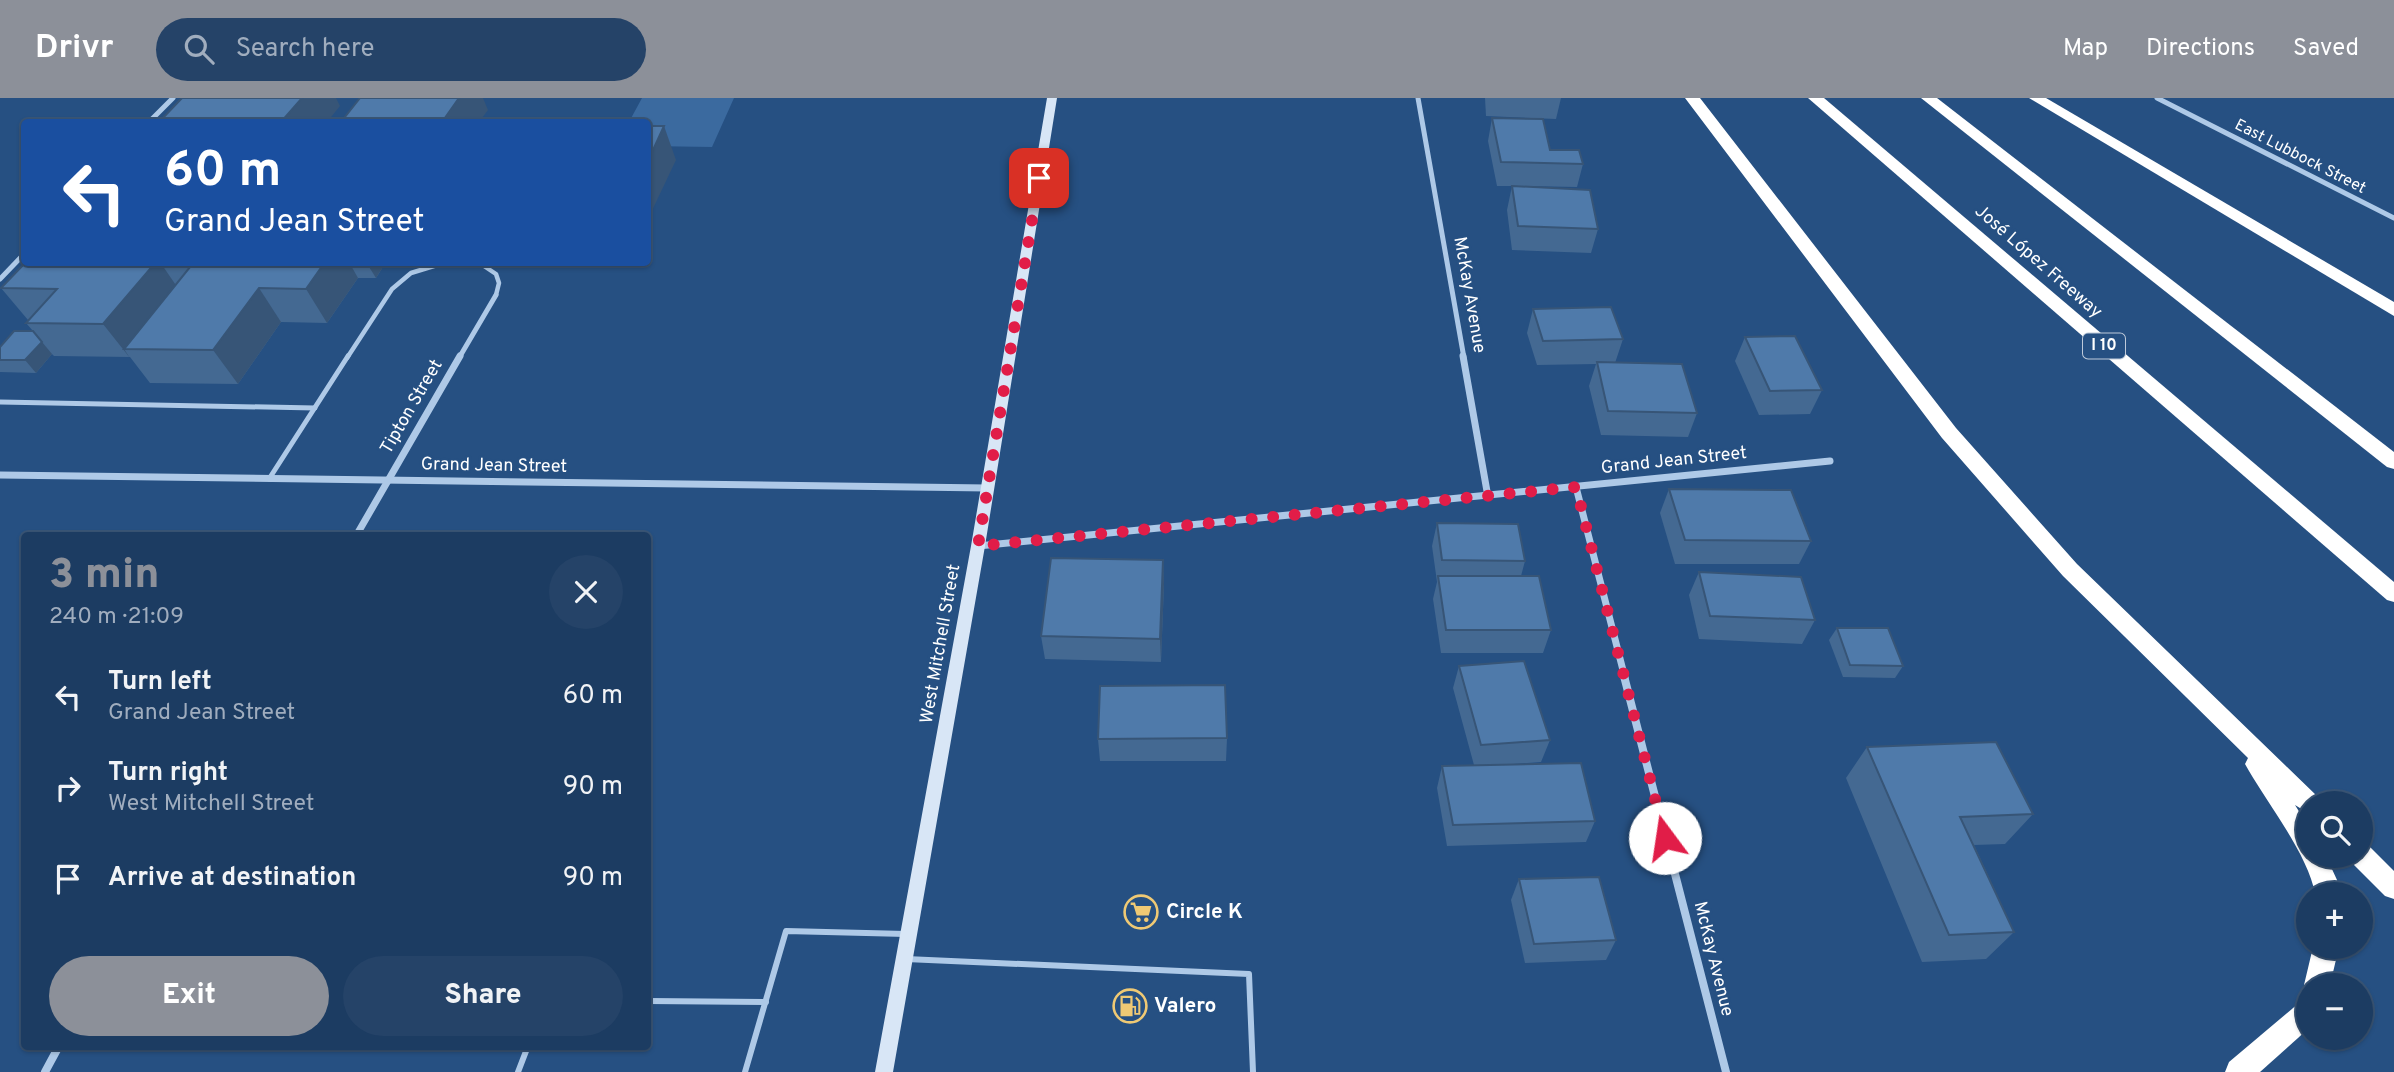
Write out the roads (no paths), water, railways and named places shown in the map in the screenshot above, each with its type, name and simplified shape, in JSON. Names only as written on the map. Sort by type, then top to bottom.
[{"type":"highway","points":[[1692,98],[1949,433],[2070,570],[2297,791]]},
{"type":"highway","name":"José López Freeway","points":[[1815,98],[2394,594]]},
{"type":"highway","points":[[1928,98],[2394,462]]},
{"type":"highway","points":[[2036,98],[2394,310]]},
{"type":"highway","points":[[2237,732],[2296,828]]},
{"type":"highway","points":[[2373,867],[2394,888]]},
{"type":"highway","points":[[2239,1072],[2296,1022]]},
{"type":"street","points":[[152,119],[173,98]]},
{"type":"street","name":"West Mitchell Street","points":[[884,1072],[978,546],[1052,98]]},
{"type":"street","name":"McKay Avenue","points":[[1419,98],[1489,497]]},
{"type":"street","name":"East Lubbock Street","points":[[2157,98],[2394,218]]},
{"type":"street","points":[[0,279],[21,257]]},
{"type":"street","name":"Tipton Street","points":[[358,532],[496,295]]},
{"type":"street","name":"Grand Jean Street","points":[[978,546],[1830,461]]},
{"type":"street","name":"Grand Jean Street","points":[[0,475],[987,488]]},
{"type":"street","name":"McKay Avenue","points":[[1576,487],[1726,1072]]},
{"type":"street","points":[[44,1072],[58,1050]]},
{"type":"lane","points":[[269,479],[393,289],[411,273],[434,266]]},
{"type":"lane","points":[[488,266],[499,275],[500,285],[496,295]]},
{"type":"lane","points":[[0,402],[315,408]]},
{"type":"lane","points":[[745,1072],[786,931],[909,934]]},
{"type":"lane","points":[[905,959],[1249,974],[1253,1072]]},
{"type":"lane","points":[[651,1001],[766,1002]]},
{"type":"lane","points":[[518,1072],[526,1050]]},
{"type":"place","name":"Circle K","points":[[1141,912]]},
{"type":"place","name":"Valero","points":[[1130,1006]]}]
